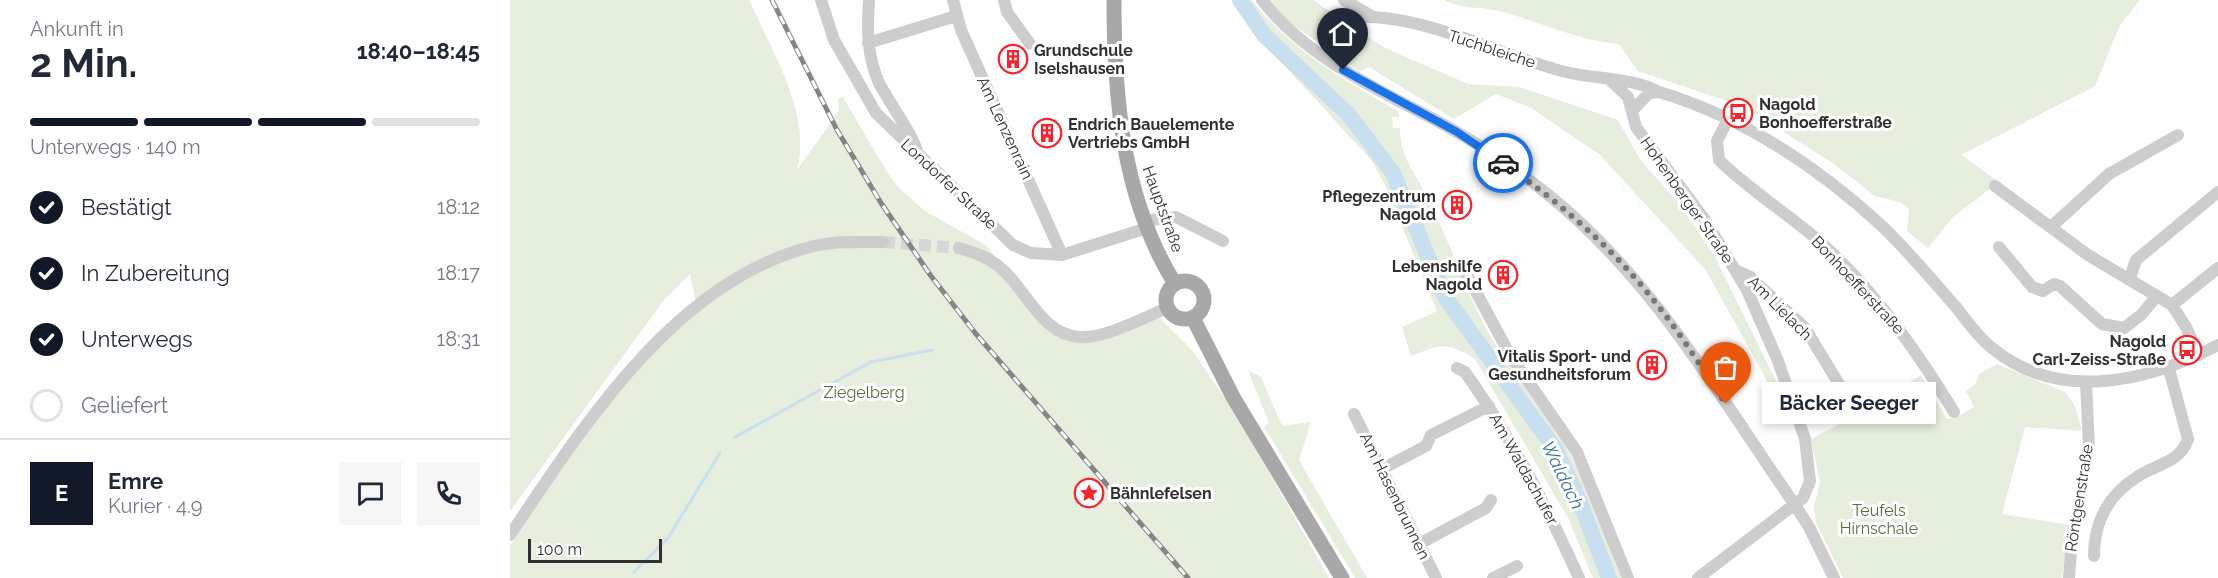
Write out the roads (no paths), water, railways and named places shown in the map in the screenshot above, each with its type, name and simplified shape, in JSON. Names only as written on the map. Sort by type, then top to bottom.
[{"type":"main road","name":"Hauptstraße","points":[[1114,0],[1123,150],[1146,224],[1174,284]]},
{"type":"main road","points":[[1192,283],[1202,291],[1202,309],[1193,318],[1175,317],[1167,308],[1167,292],[1174,284],[1192,283]]},
{"type":"main road","points":[[1193,318],[1233,397],[1342,578]]},
{"type":"street","name":"Londorfer Straße","points":[[821,0],[834,40],[876,113],[1013,245],[1031,253],[1062,255],[1146,224],[1176,217],[1223,241]]},
{"type":"street","points":[[869,0],[868,43],[879,82],[914,141],[918,150],[916,154]]},
{"type":"street","name":"Am Lenzenrain","points":[[953,0],[956,16],[1062,255]]},
{"type":"street","points":[[1004,0],[1007,12],[1030,44]]},
{"type":"street","points":[[1262,0],[1281,22],[1326,59],[1457,132],[1546,193],[1580,224],[1655,301],[1809,526],[1834,578]]},
{"type":"street","name":"Tuchbleiche","points":[[1344,0],[1373,17]]},
{"type":"street","points":[[868,43],[956,16]]},
{"type":"street","name":"Tuchbleiche","points":[[1356,17],[1373,17],[1422,27],[1534,63],[1611,81],[1640,84],[1659,92]]},
{"type":"street","points":[[1611,81],[1628,97],[1633,110],[1649,93],[1659,92],[1728,119],[1779,147],[1864,210],[1911,255],[1992,348],[2012,362],[2032,371],[2059,380],[2086,382],[2120,380],[2169,369],[2218,345]]},
{"type":"street","name":"Hohenberger Straße","points":[[1633,110],[1636,127],[1674,175],[1737,271],[1778,361],[1805,439],[1810,481],[1803,498],[1795,505]]},
{"type":"street","name":"Bonhoefferstraße","points":[[1728,119],[1717,141],[1719,160],[1814,236],[1857,280],[1906,337],[1954,411]]},
{"type":"street","points":[[2050,226],[2109,174],[2178,135]]},
{"type":"street","points":[[1995,186],[2088,255],[2172,305],[2186,327],[2199,355]]},
{"type":"street","points":[[2130,278],[2136,260],[2218,192]]},
{"type":"street","points":[[510,535],[573,442],[606,399],[664,337],[697,306],[728,283],[776,258],[815,246],[883,242]]},
{"type":"street","points":[[1999,247],[2032,287],[2043,291],[2054,284],[2060,286],[2102,324],[2124,328],[2141,315],[2157,296]]},
{"type":"street","points":[[959,248],[978,254],[1003,270],[1043,319],[1059,332],[1078,337],[1095,335],[1167,308]]},
{"type":"street","points":[[1461,264],[1510,355],[1577,453],[1628,578]]},
{"type":"street","points":[[2172,305],[2218,268]]},
{"type":"street","name":"Am Lielach","points":[[1737,271],[1749,276],[1805,328],[1856,412]]},
{"type":"street","name":"Am Waldachufer","points":[[1457,368],[1465,372],[1506,431],[1579,578]]},
{"type":"street","points":[[2094,556],[2094,535],[2114,496],[2137,476],[2170,461],[2184,450],[2187,439],[2169,369]]},
{"type":"street","name":"Röntgenstraße","points":[[2069,578],[2072,540],[2089,447],[2086,382]]},
{"type":"street","points":[[1382,470],[1426,446],[1431,435],[1490,406]]},
{"type":"street","name":"Am Hasenbrunnen","points":[[1354,414],[1436,578]]},
{"type":"street","points":[[1419,544],[1486,508],[1491,500]]},
{"type":"street","points":[[1698,578],[1795,505]]},
{"type":"street","points":[[1493,578],[1517,566]]},
{"type":"waterway","name":"Waldach","points":[[1240,0],[1264,35],[1349,115],[1393,173],[1445,297],[1556,450],[1579,500],[1609,578]]},
{"type":"waterway","points":[[735,437],[871,362],[932,350]]},
{"type":"waterway","points":[[634,572],[668,538],[720,453]]},
{"type":"tunnel","points":[[883,242],[959,248]]},
{"type":"railway","points":[[772,0],[837,130],[881,203],[931,276],[976,334],[1188,578]]},
{"type":"place","name":"Grundschule Iselshausen","points":[[1013,59]]},
{"type":"place","name":"Nagold Bonhoefferstraße","points":[[1738,113]]},
{"type":"place","name":"Endrich Bauelemente Vertriebs GmbH","points":[[1047,133]]},
{"type":"place","name":"Pflegezentrum Nagold","points":[[1457,205]]},
{"type":"place","name":"Lebenshilfe Nagold","points":[[1503,275]]},
{"type":"place","name":"Nagold Carl-Zeiss-Straße","points":[[2187,350]]},
{"type":"place","name":"Vitalis Sport- und Gesundheitsforum","points":[[1652,365]]},
{"type":"place","name":"Bäcker Seeger","points":[[1726,404]]},
{"type":"place","name":"Bähnlefelsen","points":[[1089,493]]},
{"type":"park label","name":"Ziegelberg","points":[[864,392]]},
{"type":"park label","name":"Teufels Hirnschale","points":[[1879,519]]}]
